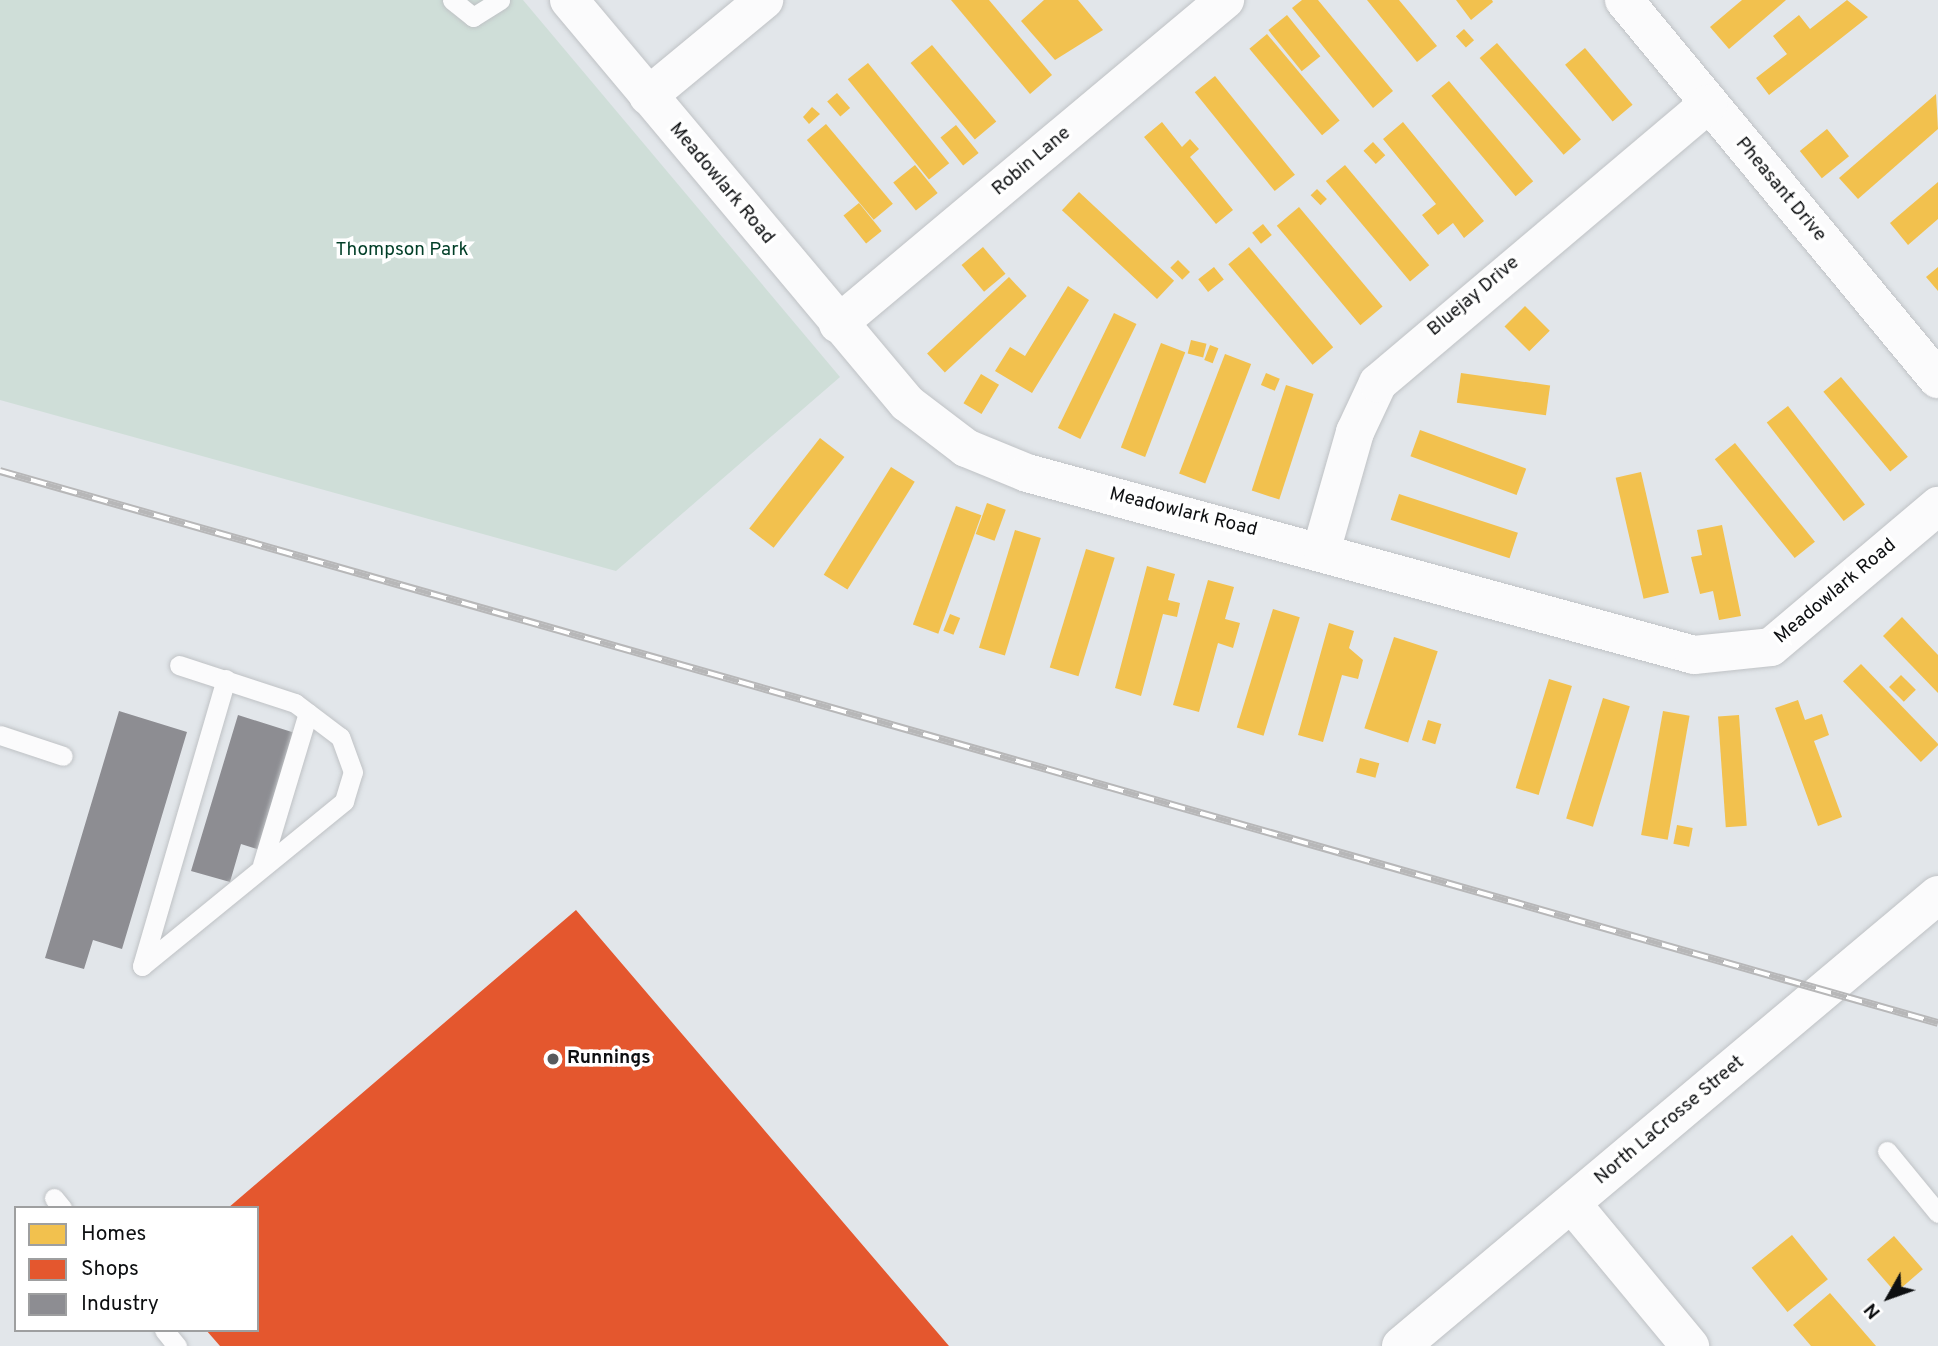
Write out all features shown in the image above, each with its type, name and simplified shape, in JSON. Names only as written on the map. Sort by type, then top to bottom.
[{"type":"street","name":"Meadowlark Road","points":[[569,0],[838,324],[907,403],[966,448],[1027,473],[1322,548],[1693,654],[1740,652],[1771,647],[1938,506]]},
{"type":"street","points":[[648,96],[764,0]]},
{"type":"street","name":"Robin Lane","points":[[838,324],[1225,0]]},
{"type":"street","name":"Pheasant Drive","points":[[1624,0],[1938,379]]},
{"type":"street","name":"Bluejay Drive","points":[[1322,548],[1355,432],[1378,383],[1708,104]]},
{"type":"street","name":"North LaCrosse Street","points":[[1401,1346],[1938,895]]},
{"type":"street","points":[[1572,1204],[1690,1346]]},
{"type":"lane","points":[[452,0],[473,17],[500,0]]},
{"type":"lane","points":[[179,665],[226,679],[308,713],[340,737],[353,772],[344,801],[262,865],[142,966],[226,679]]},
{"type":"lane","points":[[262,865],[308,713]]},
{"type":"lane","points":[[0,736],[63,756]]},
{"type":"lane","points":[[1887,1151],[1938,1213]]},
{"type":"lane","points":[[166,1332],[177,1346]]},
{"type":"green space","name":"Thompson Park","points":[[0,0],[523,0],[840,377],[616,571],[0,400]]},
{"type":"building: Homes","points":[[951,0],[989,0],[1052,75],[1030,94]]},
{"type":"building: Homes","points":[[1044,0],[1078,0],[1103,30],[1055,60],[1021,21]]},
{"type":"building: Homes","points":[[1302,0],[1318,0],[1393,91],[1373,108],[1292,8]]},
{"type":"building: Homes","points":[[1367,0],[1399,0],[1437,46],[1417,62]]},
{"type":"building: Homes","points":[[1456,0],[1492,0],[1493,2],[1471,20]]},
{"type":"building: Homes","points":[[1742,0],[1786,0],[1729,49],[1710,27]]},
{"type":"building: Homes","points":[[1847,0],[1868,17],[1769,95],[1756,78],[1787,54],[1773,36],[1799,15],[1810,29]]},
{"type":"building: Homes","points":[[1287,15],[1320,56],[1302,71],[1268,30]]},
{"type":"building: Homes","points":[[1464,29],[1474,40],[1466,48],[1456,36]]},
{"type":"building: Homes","points":[[1267,34],[1340,121],[1322,135],[1249,49]]},
{"type":"building: Homes","points":[[1497,43],[1581,140],[1564,155],[1480,58]]},
{"type":"building: Homes","points":[[932,45],[996,122],[975,140],[911,63]]},
{"type":"building: Homes","points":[[1585,48],[1633,105],[1613,121],[1565,65]]},
{"type":"building: Homes","points":[[868,63],[949,163],[929,180],[848,79]]},
{"type":"building: Homes","points":[[1215,76],[1295,175],[1275,191],[1195,92]]},
{"type":"building: Homes","points":[[1449,81],[1533,181],[1516,196],[1431,96]]},
{"type":"building: Homes","points":[[837,93],[850,108],[840,117],[827,102]]},
{"type":"building: Homes","points":[[1936,94],[1938,129],[1858,199],[1839,178]]},
{"type":"building: Homes","points":[[812,107],[820,114],[809,124],[803,117]]},
{"type":"building: Homes","points":[[1162,122],[1182,147],[1190,139],[1199,149],[1190,157],[1233,210],[1216,224],[1144,137]]},
{"type":"building: Homes","points":[[1403,122],[1484,221],[1464,238],[1453,223],[1438,235],[1422,215],[1436,204],[1383,139]]},
{"type":"building: Homes","points":[[826,124],[893,204],[874,220],[807,140]]},
{"type":"building: Homes","points":[[956,125],[979,153],[963,166],[940,138]]},
{"type":"building: Homes","points":[[1827,129],[1849,156],[1822,178],[1800,151]]},
{"type":"building: Homes","points":[[1373,142],[1385,155],[1376,164],[1363,151]]},
{"type":"building: Homes","points":[[915,165],[938,193],[916,211],[893,183]]},
{"type":"building: Homes","points":[[1345,165],[1429,265],[1410,281],[1326,181]]},
{"type":"building: Homes","points":[[1938,182],[1938,219],[1908,245],[1890,223]]},
{"type":"building: Homes","points":[[1317,189],[1327,199],[1321,205],[1311,195]]},
{"type":"building: Homes","points":[[1079,192],[1174,281],[1157,299],[1062,210]]},
{"type":"building: Homes","points":[[859,203],[882,231],[866,244],[843,216]]},
{"type":"building: Homes","points":[[1299,207],[1383,307],[1360,325],[1277,226]]},
{"type":"building: Homes","points":[[1263,224],[1272,235],[1261,244],[1252,233]]},
{"type":"building: Homes","points":[[983,247],[1005,274],[984,292],[962,265]]},
{"type":"building: Homes","points":[[1249,247],[1333,347],[1313,365],[1228,264]]},
{"type":"building: Homes","points":[[1178,260],[1190,272],[1182,280],[1170,268]]},
{"type":"building: Homes","points":[[1214,267],[1224,280],[1208,292],[1198,279]]},
{"type":"building: Homes","points":[[1938,267],[1938,291],[1926,277]]},
{"type":"building: Homes","points":[[1009,277],[1027,296],[945,372],[927,353]]},
{"type":"building: Homes","points":[[1068,286],[1089,300],[1032,393],[995,371],[1010,347],[1025,356]]},
{"type":"building: Homes","points":[[1525,306],[1550,331],[1529,351],[1504,327]]},
{"type":"building: Homes","points":[[1114,313],[1136,324],[1080,439],[1058,428]]},
{"type":"building: Homes","points":[[1191,340],[1207,344],[1203,357],[1188,354]]},
{"type":"building: Homes","points":[[1161,343],[1185,352],[1145,457],[1121,448]]},
{"type":"building: Homes","points":[[1210,345],[1218,348],[1213,363],[1204,360]]},
{"type":"building: Homes","points":[[1225,354],[1251,364],[1205,484],[1179,473]]},
{"type":"building: Homes","points":[[1266,373],[1280,379],[1275,391],[1261,385]]},
{"type":"building: Homes","points":[[1461,373],[1550,386],[1546,415],[1457,403]]},
{"type":"building: Homes","points":[[981,374],[999,385],[981,414],[963,403]]},
{"type":"building: Homes","points":[[1841,377],[1908,457],[1890,471],[1823,392]]},
{"type":"building: Homes","points":[[1286,385],[1314,394],[1279,500],[1252,491]]},
{"type":"building: Homes","points":[[1788,406],[1865,505],[1844,521],[1767,423]]},
{"type":"building: Homes","points":[[1420,430],[1526,469],[1517,495],[1410,456]]},
{"type":"building: Homes","points":[[820,438],[844,457],[774,548],[749,529]]},
{"type":"building: Homes","points":[[1735,443],[1815,542],[1795,558],[1715,459]]},
{"type":"building: Homes","points":[[891,467],[915,482],[847,590],[824,575]]},
{"type":"building: Homes","points":[[1641,472],[1669,593],[1644,599],[1616,478]]},
{"type":"building: Homes","points":[[1399,494],[1518,533],[1510,558],[1391,520]]},
{"type":"building: Homes","points":[[987,503],[1006,510],[995,541],[976,534]]},
{"type":"building: Homes","points":[[956,506],[981,515],[938,634],[913,624]]},
{"type":"building: Homes","points":[[1722,525],[1741,616],[1719,620],[1713,591],[1700,594],[1691,557],[1702,555],[1697,530]]},
{"type":"building: Homes","points":[[1015,530],[1041,538],[1005,656],[979,648]]},
{"type":"building: Homes","points":[[1086,549],[1115,558],[1078,676],[1050,668]]},
{"type":"building: Homes","points":[[1147,566],[1175,574],[1168,600],[1180,603],[1177,617],[1163,614],[1141,696],[1115,688]]},
{"type":"building: Homes","points":[[1208,580],[1234,587],[1225,619],[1240,623],[1233,648],[1218,643],[1199,712],[1173,705]]},
{"type":"building: Homes","points":[[1273,609],[1300,617],[1264,736],[1237,728]]},
{"type":"building: Homes","points":[[950,614],[960,618],[953,635],[943,631]]},
{"type":"building: Homes","points":[[1902,617],[1938,655],[1938,693],[1883,636]]},
{"type":"building: Homes","points":[[1329,623],[1354,631],[1349,648],[1363,660],[1358,679],[1342,675],[1323,742],[1298,735]]},
{"type":"building: Homes","points":[[1394,637],[1438,651],[1408,743],[1364,728]]},
{"type":"building: Homes","points":[[1861,664],[1938,744],[1921,762],[1843,681]]},
{"type":"building: Homes","points":[[1901,675],[1916,690],[1904,702],[1889,687]]},
{"type":"building: Homes","points":[[1549,679],[1572,686],[1539,795],[1516,788]]},
{"type":"building: Homes","points":[[1603,698],[1630,706],[1593,827],[1566,818]]},
{"type":"building: Homes","points":[[1798,700],[1805,720],[1822,714],[1829,735],[1814,741],[1842,817],[1818,826],[1775,708]]},
{"type":"building: Homes","points":[[1663,711],[1690,716],[1668,840],[1641,835]]},
{"type":"building: Homes","points":[[1739,715],[1747,826],[1726,827],[1718,716]]},
{"type":"building: Homes","points":[[1428,720],[1441,724],[1435,744],[1422,740]]},
{"type":"building: Homes","points":[[1360,758],[1379,763],[1375,778],[1356,772]]},
{"type":"building: Homes","points":[[1677,825],[1693,828],[1689,847],[1673,844]]},
{"type":"building: Homes","points":[[1792,1235],[1828,1279],[1787,1312],[1752,1268]]},
{"type":"building: Homes","points":[[1894,1236],[1923,1269],[1896,1293],[1867,1260]]},
{"type":"building: Homes","points":[[1830,1293],[1876,1346],[1811,1346],[1793,1325]]},
{"type":"building: Shops","name":"Runnings","points":[[576,910],[949,1346],[220,1346],[208,1332],[259,1332],[259,1206],[230,1206]]},
{"type":"building: Industry","points":[[119,711],[187,732],[122,949],[93,940],[84,969],[45,958]]},
{"type":"building: Industry","points":[[238,715],[295,733],[260,850],[241,844],[230,882],[191,871]]},
{"type":"railway","points":[[0,471],[1938,1023]]},
{"type":"place","name":"Runnings","points":[[553,1059]]}]
